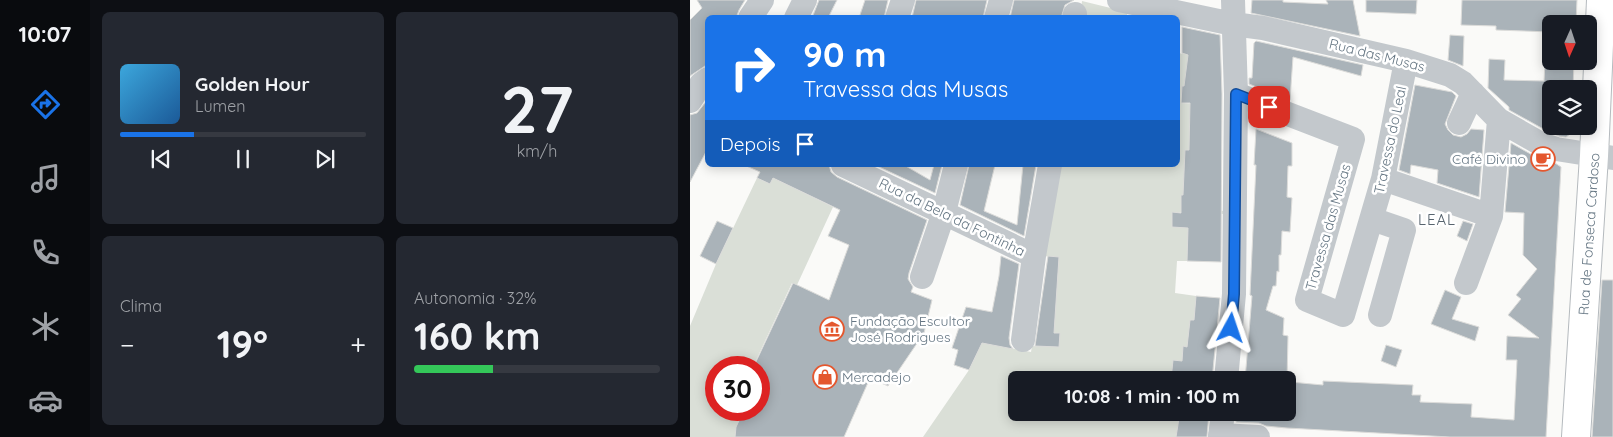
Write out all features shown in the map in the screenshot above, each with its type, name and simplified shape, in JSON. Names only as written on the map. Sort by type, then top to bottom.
[{"type":"main road","name":"Rua de Fonseca Cardoso","points":[[1576,437],[1604,157],[1601,0]]},
{"type":"street","points":[[752,15],[762,0]]},
{"type":"street","points":[[798,15],[805,0]]},
{"type":"street","points":[[898,15],[903,0]]},
{"type":"street","points":[[997,15],[1001,0]]},
{"type":"street","name":"Rua das Musas","points":[[1119,0],[1233,24],[1263,28],[1406,61],[1450,75],[1463,83],[1499,120],[1540,144],[1556,149],[1604,157]]},
{"type":"street","points":[[1227,371],[1234,294],[1236,94],[1233,0]]},
{"type":"street","name":"Travessa do Leal","points":[[1372,219],[1384,179],[1406,61]]},
{"type":"street","points":[[1459,123],[1473,93]]},
{"type":"street","name":"Travessa das Musas","points":[[1236,94],[1353,139],[1307,300],[1343,315],[1372,219]]},
{"type":"street","points":[[1466,284],[1491,216],[1499,120]]},
{"type":"street","name":"Rua da Bela da Fontinha","points":[[847,167],[1034,256]]},
{"type":"street","points":[[922,277],[944,212],[955,167]]},
{"type":"street","points":[[1023,340],[1034,256],[1050,167]]},
{"type":"street","points":[[1384,179],[1491,216]]},
{"type":"street","points":[[1372,219],[1404,230],[1380,315]]},
{"type":"street","points":[[1221,428],[1258,437]]},
{"type":"shaded area","points":[[1082,1],[1127,12],[1127,15],[1080,15]]},
{"type":"shaded area","points":[[1180,53],[1191,55],[1181,103],[1197,104],[1190,123],[1192,132],[1202,150],[1185,150],[1184,190],[1208,191],[1182,195],[1181,209],[1225,211],[1225,214],[1172,212],[1172,227],[1188,228],[1187,261],[1177,261],[1175,293],[1196,296],[1194,320],[1190,320],[1187,347],[1183,347],[1182,361],[1173,360],[1172,371],[1008,371],[1008,421],[1189,421],[1188,425],[1208,429],[1207,434],[1176,437],[923,437],[969,370],[982,343],[1031,352],[1032,346],[1059,347],[1060,333],[1054,333],[1059,257],[1040,256],[1057,167],[1180,167]]},
{"type":"shaded area","points":[[757,178],[770,184],[773,178],[833,207],[797,285],[792,283],[758,356],[705,356],[705,421],[739,421],[735,437],[690,437],[690,326],[716,264]]},
{"type":"building","points":[[697,0],[745,0],[737,15],[705,15],[705,66],[690,76],[690,20],[702,8]]},
{"type":"building","points":[[819,0],[837,0],[830,15],[813,15]]},
{"type":"building","points":[[865,0],[888,0],[885,15],[860,15]]},
{"type":"building","points":[[916,0],[987,0],[984,15],[913,15]]},
{"type":"building","points":[[1014,0],[1074,0],[1065,5],[1062,15],[1011,15]]},
{"type":"building","points":[[1252,0],[1283,0],[1283,2],[1328,4],[1326,0],[1353,0],[1360,36],[1251,13]]},
{"type":"building","points":[[1366,0],[1417,0],[1416,14],[1366,12]]},
{"type":"building","points":[[1462,0],[1577,0],[1576,15],[1542,15],[1542,32],[1496,30],[1496,26],[1461,25]]},
{"type":"building","points":[[1182,27],[1220,35],[1222,94],[1221,262],[1187,261],[1188,228],[1172,227],[1172,212],[1181,213],[1185,150],[1189,150],[1190,103],[1181,103],[1188,55],[1182,53]]},
{"type":"building","points":[[1450,35],[1464,36],[1463,66],[1448,60]]},
{"type":"building","points":[[1256,41],[1363,65],[1361,76],[1293,57],[1290,100],[1249,84],[1249,78],[1252,78],[1254,43]]},
{"type":"building","points":[[1489,59],[1505,60],[1504,80],[1542,81],[1542,128],[1509,110],[1509,107],[1488,88]]},
{"type":"building","points":[[1545,70],[1574,70],[1573,80],[1544,80]]},
{"type":"building","points":[[1415,85],[1452,92],[1456,96],[1445,124],[1453,135],[1461,137],[1471,129],[1484,130],[1479,197],[1437,183],[1438,170],[1411,165],[1410,174],[1399,170]]},
{"type":"building","points":[[705,103],[705,154],[690,182],[690,115],[697,113]]},
{"type":"building","points":[[1256,129],[1292,143],[1292,166],[1288,166],[1287,197],[1292,198],[1290,232],[1282,231],[1279,272],[1277,271],[1276,286],[1273,286],[1266,310],[1284,318],[1283,335],[1288,336],[1287,371],[1246,371],[1252,296],[1250,295],[1256,165],[1254,165]]},
{"type":"building","points":[[1511,143],[1534,156],[1561,167],[1546,437],[1450,437],[1287,428],[1266,426],[1259,423],[1236,422],[1296,421],[1296,383],[1323,385],[1323,381],[1413,385],[1412,395],[1421,395],[1420,402],[1472,404],[1471,417],[1514,420],[1517,360],[1506,360],[1507,336],[1539,338],[1508,315],[1521,299],[1516,295],[1537,269],[1523,255],[1524,213],[1505,212]]},
{"type":"building","points":[[749,167],[830,167],[831,172],[837,177],[927,220],[908,279],[913,287],[911,292],[932,300],[924,333],[888,386],[870,378],[844,437],[735,437],[739,421],[770,421],[770,356],[759,356],[793,283],[829,300],[849,245],[828,236],[840,210],[773,178],[770,184],[757,178],[760,172]]},
{"type":"building","points":[[879,167],[907,167],[930,180],[933,167],[942,167],[935,193]]},
{"type":"building","points":[[969,167],[995,167],[984,211],[1017,225],[1023,167],[1036,167],[1024,236],[960,205]]},
{"type":"building","points":[[717,221],[733,228],[716,264],[700,256]]},
{"type":"building","points":[[1463,221],[1473,224],[1467,241],[1457,236]]},
{"type":"building","points":[[1001,256],[1019,264],[1009,338],[1013,349],[982,343],[969,370],[954,365],[958,350],[952,348],[966,307],[992,312]]},
{"type":"building","points":[[1048,256],[1059,257],[1054,333],[1060,333],[1059,347],[1035,346]]},
{"type":"building","points":[[1602,280],[1613,280],[1613,437],[1592,437]]},
{"type":"building","points":[[1445,290],[1461,297],[1452,319],[1479,327],[1475,341],[1431,324]]},
{"type":"building","points":[[1196,296],[1220,298],[1213,371],[1172,371],[1173,360],[1182,361],[1183,346],[1187,347],[1190,320],[1194,320]]},
{"type":"building","points":[[1386,345],[1402,350],[1396,367],[1381,361]]},
{"type":"building","points":[[1179,421],[1208,421],[1207,437],[1176,437]]},
{"type":"place","name":"Café Divino","points":[[1543,159]]},
{"type":"place","name":"Fundação Escultor José Rodrigues","points":[[832,329]]},
{"type":"place","name":"Mercadejo","points":[[825,377]]},
{"type":"district","name":"LEAL","points":[[1437,220]]},
{"type":"route","points":[[1231,328],[1234,294],[1236,94],[1269,107]]}]
